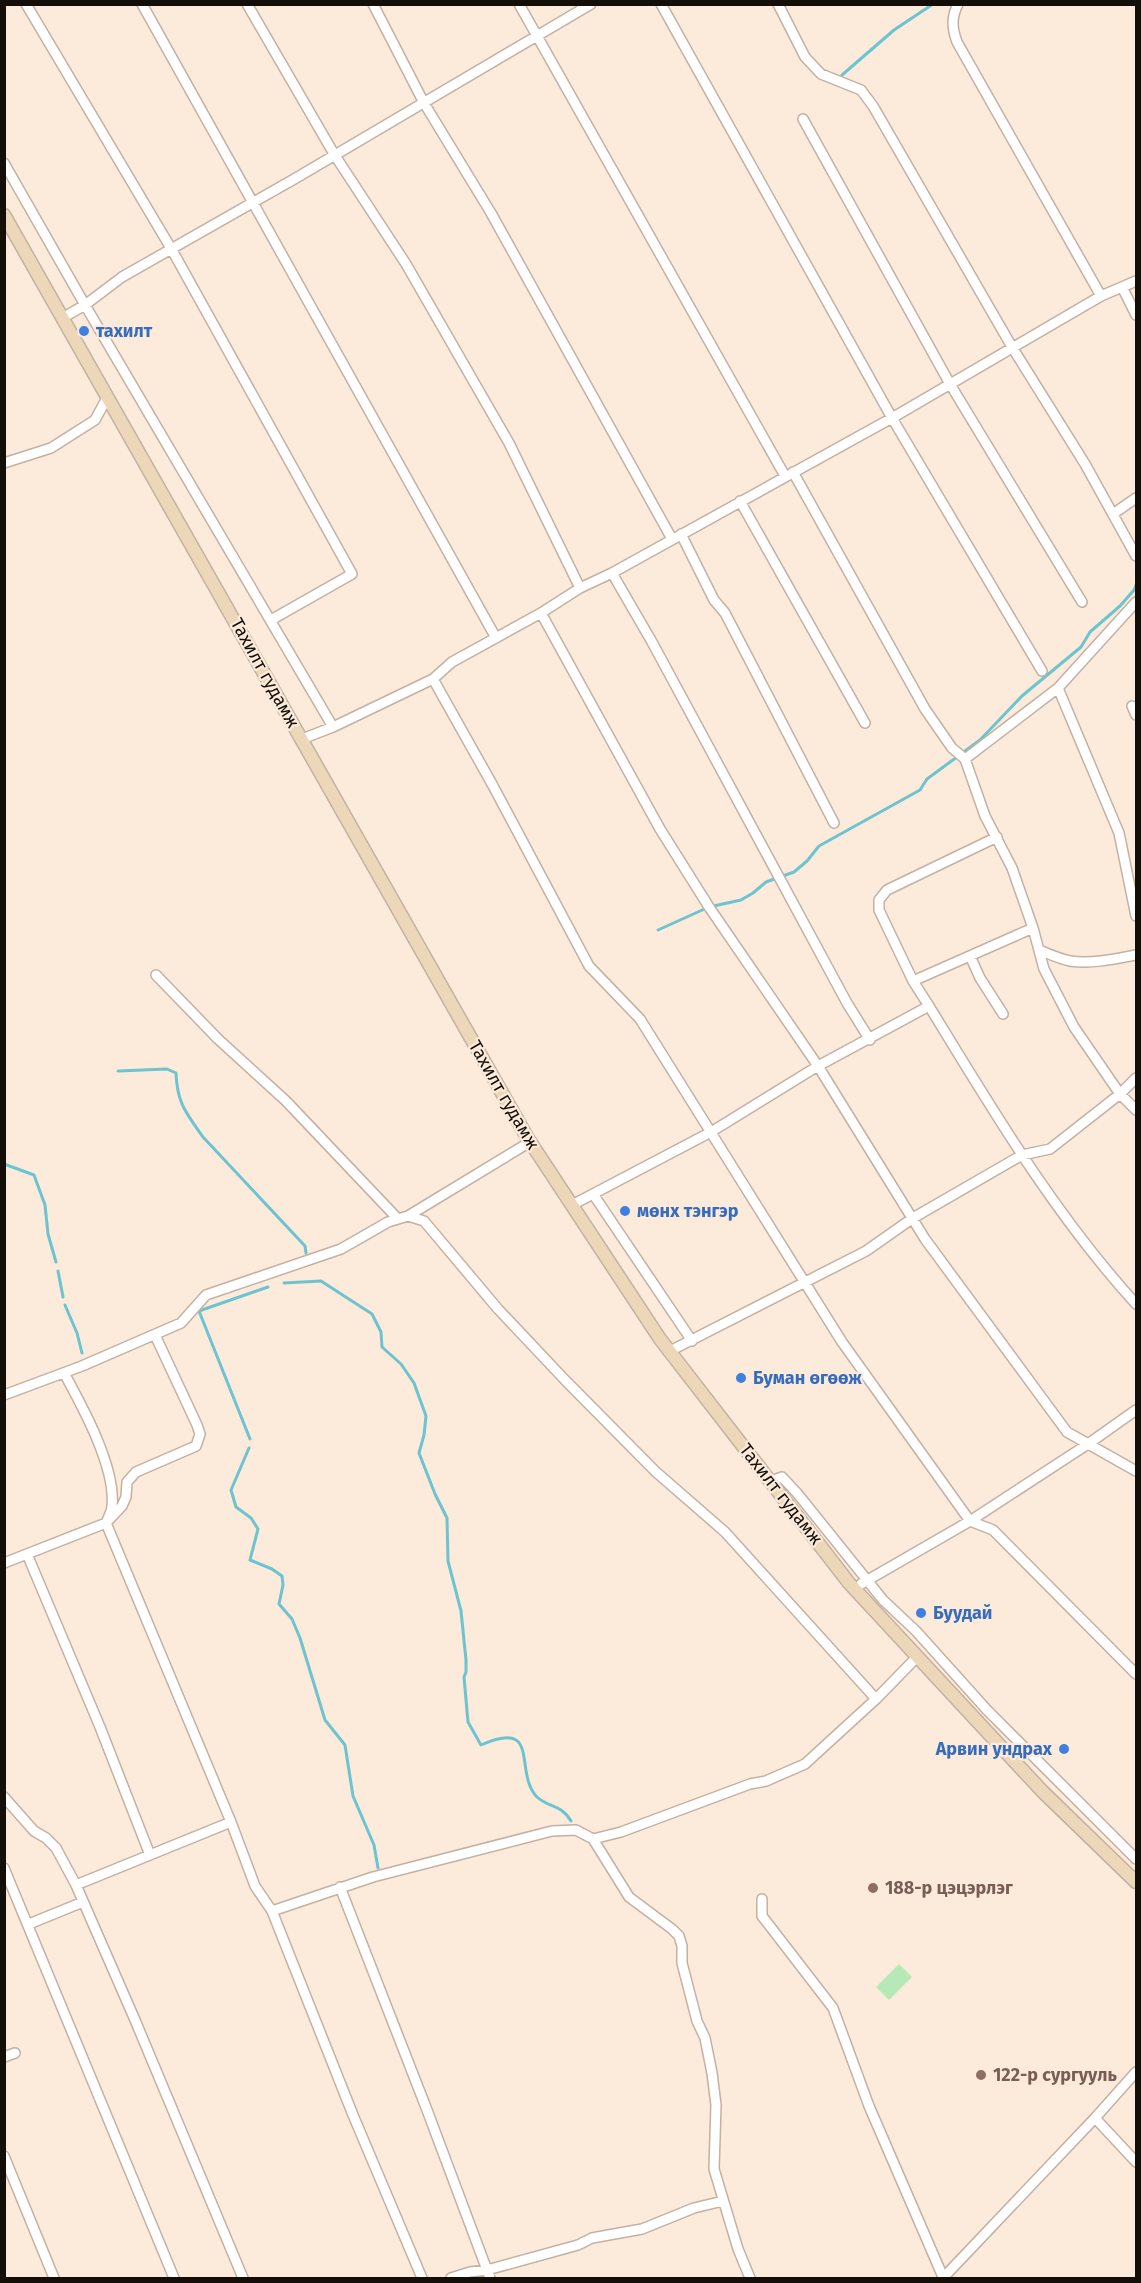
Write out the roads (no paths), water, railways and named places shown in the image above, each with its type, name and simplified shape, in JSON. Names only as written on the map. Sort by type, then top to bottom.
[{"type":"main road","name":"Тахилт гудамж","points":[[4,214],[530,1142],[670,1351],[854,1588],[1042,1791],[1137,1882]]},
{"type":"street","points":[[26,4],[172,250],[352,574],[271,620]]},
{"type":"street","points":[[142,4],[496,638]]},
{"type":"street","points":[[247,4],[334,154],[406,264],[509,443],[580,588]]},
{"type":"street","points":[[373,4],[424,103],[491,213],[672,539]]},
{"type":"street","points":[[519,4],[925,709],[952,748],[965,759],[986,816],[1012,868],[1034,928],[1044,969],[1074,1027],[1120,1094],[1137,1110]]},
{"type":"street","points":[[64,317],[85,305],[122,277],[252,204],[591,4]]},
{"type":"street","points":[[660,4],[892,418],[1042,670]]},
{"type":"street","points":[[778,4],[805,57],[821,74],[861,90],[873,106],[1012,347],[1085,464],[1137,556]]},
{"type":"street","points":[[958,4],[954,12],[952,28],[957,42],[1101,296]]},
{"type":"street","points":[[803,119],[950,384],[1082,602]]},
{"type":"street","points":[[4,163],[333,727]]},
{"type":"street","points":[[302,739],[333,727],[434,679],[452,662],[580,588],[612,573],[892,418],[1101,296],[1137,281]]},
{"type":"street","points":[[1122,287],[1137,315]]},
{"type":"street","points":[[4,463],[51,448],[95,420],[108,396]]},
{"type":"street","points":[[1113,514],[1137,498]]},
{"type":"street","points":[[740,501],[865,723]]},
{"type":"street","points":[[681,534],[714,600],[725,612],[834,823]]},
{"type":"street","points":[[612,573],[652,642],[847,1003],[870,1040]]},
{"type":"street","points":[[965,759],[1058,688],[1137,602]]},
{"type":"street","points":[[541,612],[660,829],[709,906],[818,1066],[925,1239],[1067,1432],[1137,1471]]},
{"type":"street","points":[[434,679],[589,966],[639,1019],[842,1342],[970,1521],[993,1530],[1137,1674]]},
{"type":"street","points":[[1058,688],[1119,833],[1137,916]]},
{"type":"street","points":[[997,837],[887,890],[879,900],[879,910],[913,981],[1022,1155],[1057,1208],[1109,1275],[1137,1304]]},
{"type":"street","points":[[913,981],[1034,928]]},
{"type":"street","points":[[1039,950],[1068,960],[1083,962],[1113,960],[1137,955]]},
{"type":"street","points":[[970,956],[980,978],[1004,1014]]},
{"type":"street","points":[[156,975],[218,1039],[318,1134],[398,1219]]},
{"type":"street","points":[[572,1205],[711,1132],[818,1066],[870,1040],[929,1006]]},
{"type":"street","points":[[670,1351],[866,1251],[913,1218],[1022,1155],[1050,1149],[1137,1078]]},
{"type":"street","points":[[4,1395],[181,1323],[206,1295],[341,1249],[388,1222],[408,1216],[530,1142]]},
{"type":"street","points":[[593,1194],[692,1341]]},
{"type":"street","points":[[408,1216],[424,1221],[498,1309],[589,1405],[656,1472],[725,1532],[876,1700]]},
{"type":"street","points":[[4,1563],[106,1523],[122,1506],[126,1497],[127,1482],[136,1472],[191,1450],[199,1441],[197,1425],[155,1335]]},
{"type":"street","points":[[64,1372],[89,1419],[110,1477],[112,1506],[106,1523],[231,1822],[255,1886],[272,1911],[353,2115],[422,2278]]},
{"type":"street","points":[[854,1588],[970,1521],[1137,1410]]},
{"type":"street","points":[[771,1481],[782,1477],[866,1581],[916,1631],[987,1710],[1137,1859]]},
{"type":"street","points":[[27,1554],[100,1727],[150,1855]]},
{"type":"street","points":[[593,1839],[621,1832],[750,1784],[791,1772],[805,1764],[876,1700],[917,1657]]},
{"type":"street","points":[[1042,1791],[1057,1780]]},
{"type":"street","points":[[4,1797],[34,1831],[56,1848],[76,1886],[140,2030],[243,2278]]},
{"type":"street","points":[[76,1886],[231,1822]]},
{"type":"street","points":[[272,1911],[373,1877],[552,1831],[576,1830],[593,1839],[629,1897],[679,1936],[682,1946],[682,1963],[697,2021],[705,2038],[712,2073],[716,2105],[714,2169],[738,2249],[750,2278]]},
{"type":"street","points":[[1099,1846],[1110,1833]]},
{"type":"street","points":[[4,1868],[174,2278]]},
{"type":"street","points":[[340,1887],[489,2274]]},
{"type":"street","points":[[762,1899],[762,1916],[833,2008],[869,2106],[943,2278],[1137,2072]]},
{"type":"street","points":[[29,1924],[83,1902]]},
{"type":"street","points":[[4,2056],[15,2053]]},
{"type":"street","points":[[1095,2118],[1137,2162]]},
{"type":"street","points":[[4,2156],[54,2278]]},
{"type":"street","points":[[450,2278],[470,2272],[489,2274],[578,2245],[592,2238],[642,2229],[694,2208],[723,2201]]},
{"type":"waterway","points":[[842,75],[894,30],[933,4]]},
{"type":"waterway","points":[[658,930],[709,907],[741,900],[766,882],[794,872],[819,846],[920,790],[927,779],[980,740],[1022,696],[1081,647],[1090,632],[1120,606],[1136,585]]},
{"type":"waterway","points":[[118,1071],[167,1069],[176,1073],[180,1100],[203,1137],[305,1246],[306,1253]]},
{"type":"waterway","points":[[4,1164],[34,1175],[45,1205],[48,1234],[56,1262]]},
{"type":"waterway","points":[[58,1271],[63,1297]]},
{"type":"waterway","points":[[284,1283],[321,1281],[372,1314],[381,1332],[382,1347],[401,1364],[414,1383],[426,1416],[419,1453],[447,1518],[448,1561],[461,1611],[466,1660],[464,1677],[468,1722],[481,1745],[500,1738],[512,1738],[519,1743],[523,1751],[530,1786],[537,1797],[559,1809],[571,1821]]},
{"type":"waterway","points":[[250,1439],[199,1311],[268,1287]]},
{"type":"waterway","points":[[65,1305],[77,1333],[82,1353]]},
{"type":"waterway","points":[[249,1448],[231,1490],[236,1507],[251,1518],[258,1529],[250,1560],[282,1576],[283,1585],[279,1604],[292,1619],[300,1638],[325,1720],[345,1745],[353,1796],[374,1845],[378,1868]]},
{"type":"place","name":"тахилт","points":[[84,331]]},
{"type":"place","name":"мөнх тэнгэр","points":[[625,1211]]},
{"type":"place","name":"Буман өгөөж","points":[[741,1378]]},
{"type":"place","name":"Буудай","points":[[921,1613]]},
{"type":"place","name":"Арвин ундрах","points":[[1064,1749]]},
{"type":"place","name":"188-р цэцэрлэг","points":[[873,1888]]},
{"type":"place","name":"122-р сургууль","points":[[981,2075]]}]
